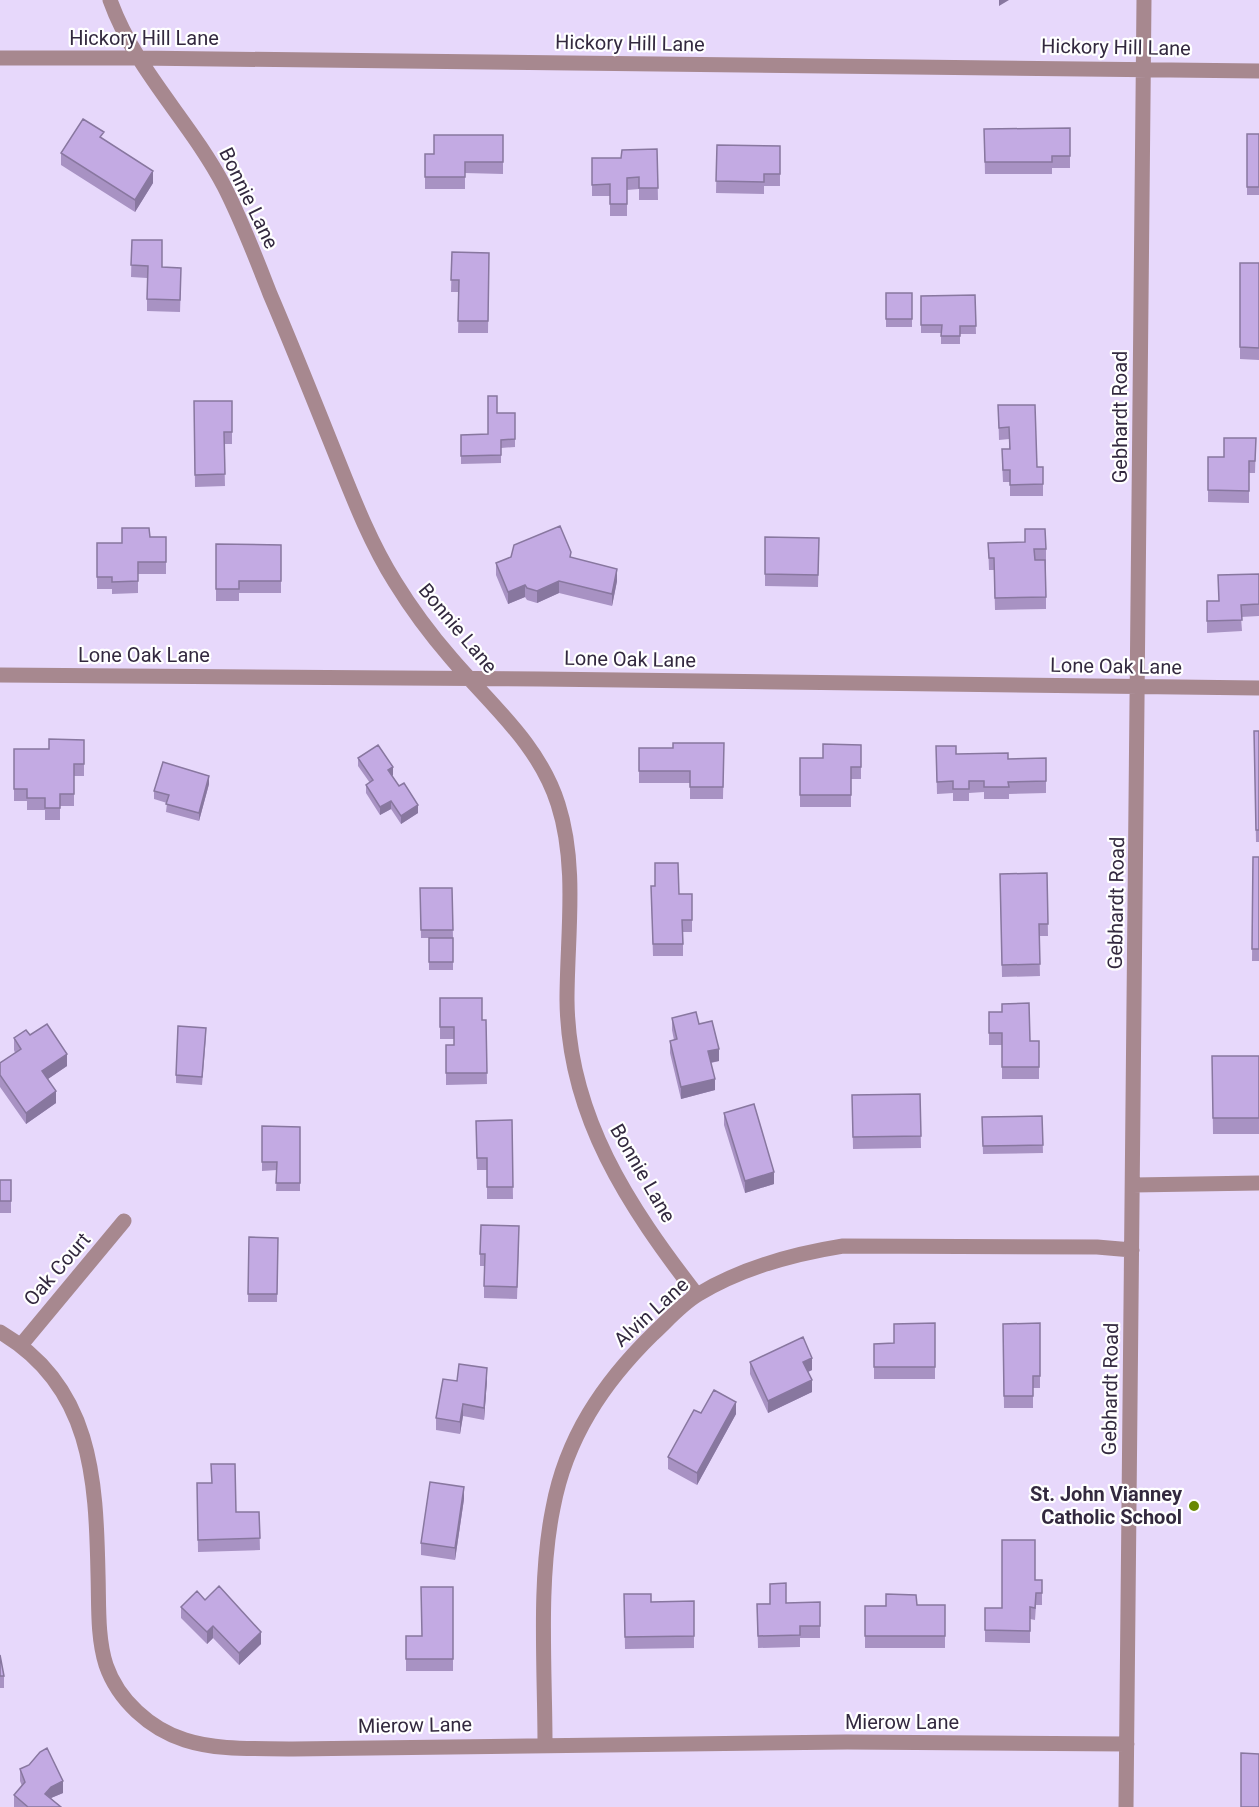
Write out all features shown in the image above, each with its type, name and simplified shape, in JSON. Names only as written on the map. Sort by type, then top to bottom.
[{"type":"street","name":"Bonnie Lane","points":[[110,0],[121,30],[136,58],[171,104],[225,187],[348,486],[385,566],[405,599],[451,658],[507,717],[546,773],[566,832],[569,874],[567,1005],[577,1081],[585,1112],[600,1149],[620,1185],[697,1295]]},
{"type":"street","name":"Gebhardt Road","points":[[1126,1807],[1144,0]]},
{"type":"street","name":"Hickory Hill Lane","points":[[0,58],[1144,68],[1259,71]]},
{"type":"street","name":"Lone Oak Lane","points":[[0,675],[1259,688]]},
{"type":"street","points":[[1133,1185],[1259,1183]]},
{"type":"street","name":"Oak Court","points":[[21,1345],[124,1221]]},
{"type":"street","name":"Alvin Lane","points":[[545,1744],[547,1548],[561,1472],[593,1404],[615,1374],[670,1318],[697,1295],[754,1268],[795,1255],[843,1246],[1097,1247],[1132,1250]]},
{"type":"street","name":"Mierow Lane","points":[[0,1332],[21,1345],[43,1365],[62,1391],[79,1422],[94,1484],[99,1602],[106,1665],[133,1708],[154,1726],[184,1740],[207,1746],[293,1749],[545,1744],[1127,1744]]},
{"type":"building","points":[[83,119],[104,132],[100,137],[153,171],[135,200],[61,153]]},
{"type":"building","points":[[1070,128],[1070,156],[1052,156],[1052,162],[985,162],[984,129]]},
{"type":"building","points":[[1247,134],[1259,134],[1259,187],[1247,187]]},
{"type":"building","points":[[434,135],[503,135],[503,162],[465,162],[465,177],[425,177],[425,154],[434,154]]},
{"type":"building","points":[[717,145],[780,146],[780,174],[764,174],[764,182],[716,181]]},
{"type":"building","points":[[657,149],[658,188],[639,188],[639,177],[627,178],[627,204],[610,204],[610,184],[592,185],[592,158],[621,158],[622,150]]},
{"type":"building","points":[[132,240],[162,240],[162,267],[181,268],[180,300],[147,299],[148,266],[131,265]]},
{"type":"building","points":[[452,252],[489,253],[488,321],[458,321],[459,280],[451,280]]},
{"type":"building","points":[[1240,263],[1259,263],[1259,348],[1240,347]]},
{"type":"building","points":[[886,293],[912,293],[912,319],[886,319]]},
{"type":"building","points":[[975,295],[976,326],[960,326],[960,336],[941,336],[942,325],[921,325],[921,296]]},
{"type":"building","points":[[488,396],[497,396],[497,413],[515,413],[515,439],[501,440],[501,455],[461,456],[461,435],[488,434]]},
{"type":"building","points":[[194,401],[232,401],[232,432],[224,432],[225,474],[195,475]]},
{"type":"building","points":[[998,405],[1035,405],[1037,467],[1043,467],[1043,484],[1010,485],[1010,470],[1003,470],[1002,449],[1010,449],[1009,427],[999,428]]},
{"type":"building","points":[[1224,438],[1256,438],[1255,461],[1249,461],[1249,491],[1208,490],[1208,457],[1224,457]]},
{"type":"building","points":[[560,526],[571,552],[570,557],[617,569],[612,594],[559,581],[537,591],[525,585],[508,592],[496,563],[511,557],[514,545]]},
{"type":"building","points":[[122,528],[149,528],[150,537],[166,537],[166,562],[138,562],[138,581],[112,582],[112,577],[97,577],[97,543],[122,543]]},
{"type":"building","points":[[1025,529],[1045,529],[1046,549],[1034,549],[1035,560],[1045,560],[1046,597],[995,598],[994,558],[989,558],[988,543],[1025,542]]},
{"type":"building","points":[[765,537],[819,538],[818,575],[765,574]]},
{"type":"building","points":[[216,544],[281,545],[281,581],[239,581],[239,589],[216,589]]},
{"type":"building","points":[[1259,574],[1259,604],[1241,605],[1242,620],[1207,621],[1207,601],[1219,601],[1218,575]]},
{"type":"building","points":[[1254,731],[1259,731],[1259,830],[1256,830]]},
{"type":"building","points":[[49,739],[84,740],[84,764],[74,764],[74,794],[60,794],[60,808],[45,808],[45,798],[27,798],[27,789],[14,789],[14,749],[49,749]]},
{"type":"building","points":[[673,743],[724,743],[723,787],[690,787],[690,771],[639,771],[639,748],[673,748]]},
{"type":"building","points":[[823,744],[861,745],[861,767],[851,767],[851,795],[800,795],[800,758],[823,758]]},
{"type":"building","points":[[378,745],[393,767],[388,770],[399,786],[404,783],[418,805],[401,816],[391,801],[380,807],[366,785],[373,780],[358,758]]},
{"type":"building","points":[[936,746],[956,746],[956,754],[1008,753],[1008,759],[1046,758],[1046,781],[1008,782],[1009,787],[984,787],[984,781],[969,781],[969,789],[953,789],[953,781],[937,782]]},
{"type":"building","points":[[163,762],[209,776],[199,813],[166,804],[169,795],[154,791]]},
{"type":"building","points":[[1253,857],[1259,857],[1259,949],[1252,949]]},
{"type":"building","points":[[655,863],[678,863],[679,894],[692,894],[692,920],[682,920],[683,944],[653,944],[651,886],[655,886]]},
{"type":"building","points":[[1047,873],[1048,924],[1039,924],[1040,964],[1002,965],[1000,874]]},
{"type":"building","points":[[420,888],[452,888],[453,930],[421,930]]},
{"type":"building","points":[[429,938],[453,938],[453,962],[429,962]]},
{"type":"building","points":[[440,998],[482,998],[482,1020],[486,1020],[487,1073],[446,1073],[446,1045],[454,1045],[454,1027],[440,1027]]},
{"type":"building","points":[[1029,1003],[1030,1041],[1039,1041],[1039,1067],[1002,1067],[1002,1033],[989,1033],[989,1012],[1002,1012],[1002,1004]]},
{"type":"building","points":[[696,1012],[699,1024],[712,1021],[719,1049],[708,1051],[715,1079],[681,1087],[670,1041],[677,1039],[672,1018]]},
{"type":"building","points":[[47,1024],[67,1054],[42,1071],[56,1091],[26,1113],[0,1075],[0,1063],[21,1049],[14,1038],[26,1030],[30,1035]]},
{"type":"building","points":[[178,1026],[206,1028],[202,1077],[176,1075]]},
{"type":"building","points":[[1212,1056],[1259,1056],[1259,1118],[1213,1118]]},
{"type":"building","points":[[920,1094],[921,1136],[853,1137],[852,1095]]},
{"type":"building","points":[[754,1104],[774,1172],[745,1181],[724,1113]]},
{"type":"building","points":[[1042,1116],[1043,1145],[983,1146],[982,1117]]},
{"type":"building","points":[[512,1120],[513,1187],[487,1187],[487,1158],[477,1158],[476,1121]]},
{"type":"building","points":[[262,1126],[300,1127],[300,1183],[276,1183],[277,1162],[262,1162]]},
{"type":"building","points":[[0,1180],[11,1180],[11,1201],[0,1201]]},
{"type":"building","points":[[481,1225],[519,1226],[517,1287],[484,1286],[485,1254],[480,1254]]},
{"type":"building","points":[[249,1237],[278,1238],[277,1294],[248,1294]]},
{"type":"building","points":[[935,1323],[935,1367],[874,1367],[874,1344],[894,1343],[894,1324]]},
{"type":"building","points":[[1040,1323],[1040,1376],[1033,1376],[1033,1396],[1004,1396],[1003,1324]]},
{"type":"building","points":[[803,1337],[812,1358],[803,1362],[812,1380],[768,1401],[750,1362]]},
{"type":"building","points":[[459,1364],[487,1368],[484,1408],[463,1404],[460,1422],[436,1418],[443,1379],[457,1381]]},
{"type":"building","points":[[714,1390],[736,1402],[697,1473],[668,1457],[694,1410],[701,1413]]},
{"type":"building","points":[[211,1464],[235,1464],[236,1512],[259,1512],[260,1538],[198,1540],[197,1483],[212,1483]]},
{"type":"building","points":[[430,1482],[464,1487],[455,1548],[421,1543]]},
{"type":"building","points":[[1002,1540],[1035,1540],[1035,1580],[1042,1580],[1042,1593],[1036,1593],[1035,1608],[1030,1607],[1030,1631],[985,1630],[985,1608],[1002,1608]]},
{"type":"building","points":[[786,1583],[786,1603],[820,1602],[820,1626],[800,1626],[800,1635],[758,1636],[757,1604],[770,1604],[770,1584]]},
{"type":"building","points":[[219,1586],[261,1632],[239,1653],[213,1626],[207,1632],[181,1607],[197,1591],[205,1600]]},
{"type":"building","points":[[421,1587],[453,1587],[453,1659],[406,1659],[406,1636],[422,1636]]},
{"type":"building","points":[[624,1594],[651,1594],[651,1602],[694,1601],[694,1636],[625,1637]]},
{"type":"building","points":[[886,1594],[916,1595],[917,1605],[945,1605],[945,1636],[865,1636],[865,1606],[886,1606]]},
{"type":"building","points":[[0,1655],[4,1676],[0,1676]]},
{"type":"building","points":[[47,1748],[63,1781],[51,1787],[45,1794],[61,1807],[28,1807],[14,1795],[25,1782],[20,1769],[29,1765],[40,1752]]},
{"type":"building","points":[[1241,1753],[1259,1754],[1259,1807],[1241,1807]]},
{"type":"place","name":"St. John Vianney Catholic School","points":[[1194,1506]]}]
